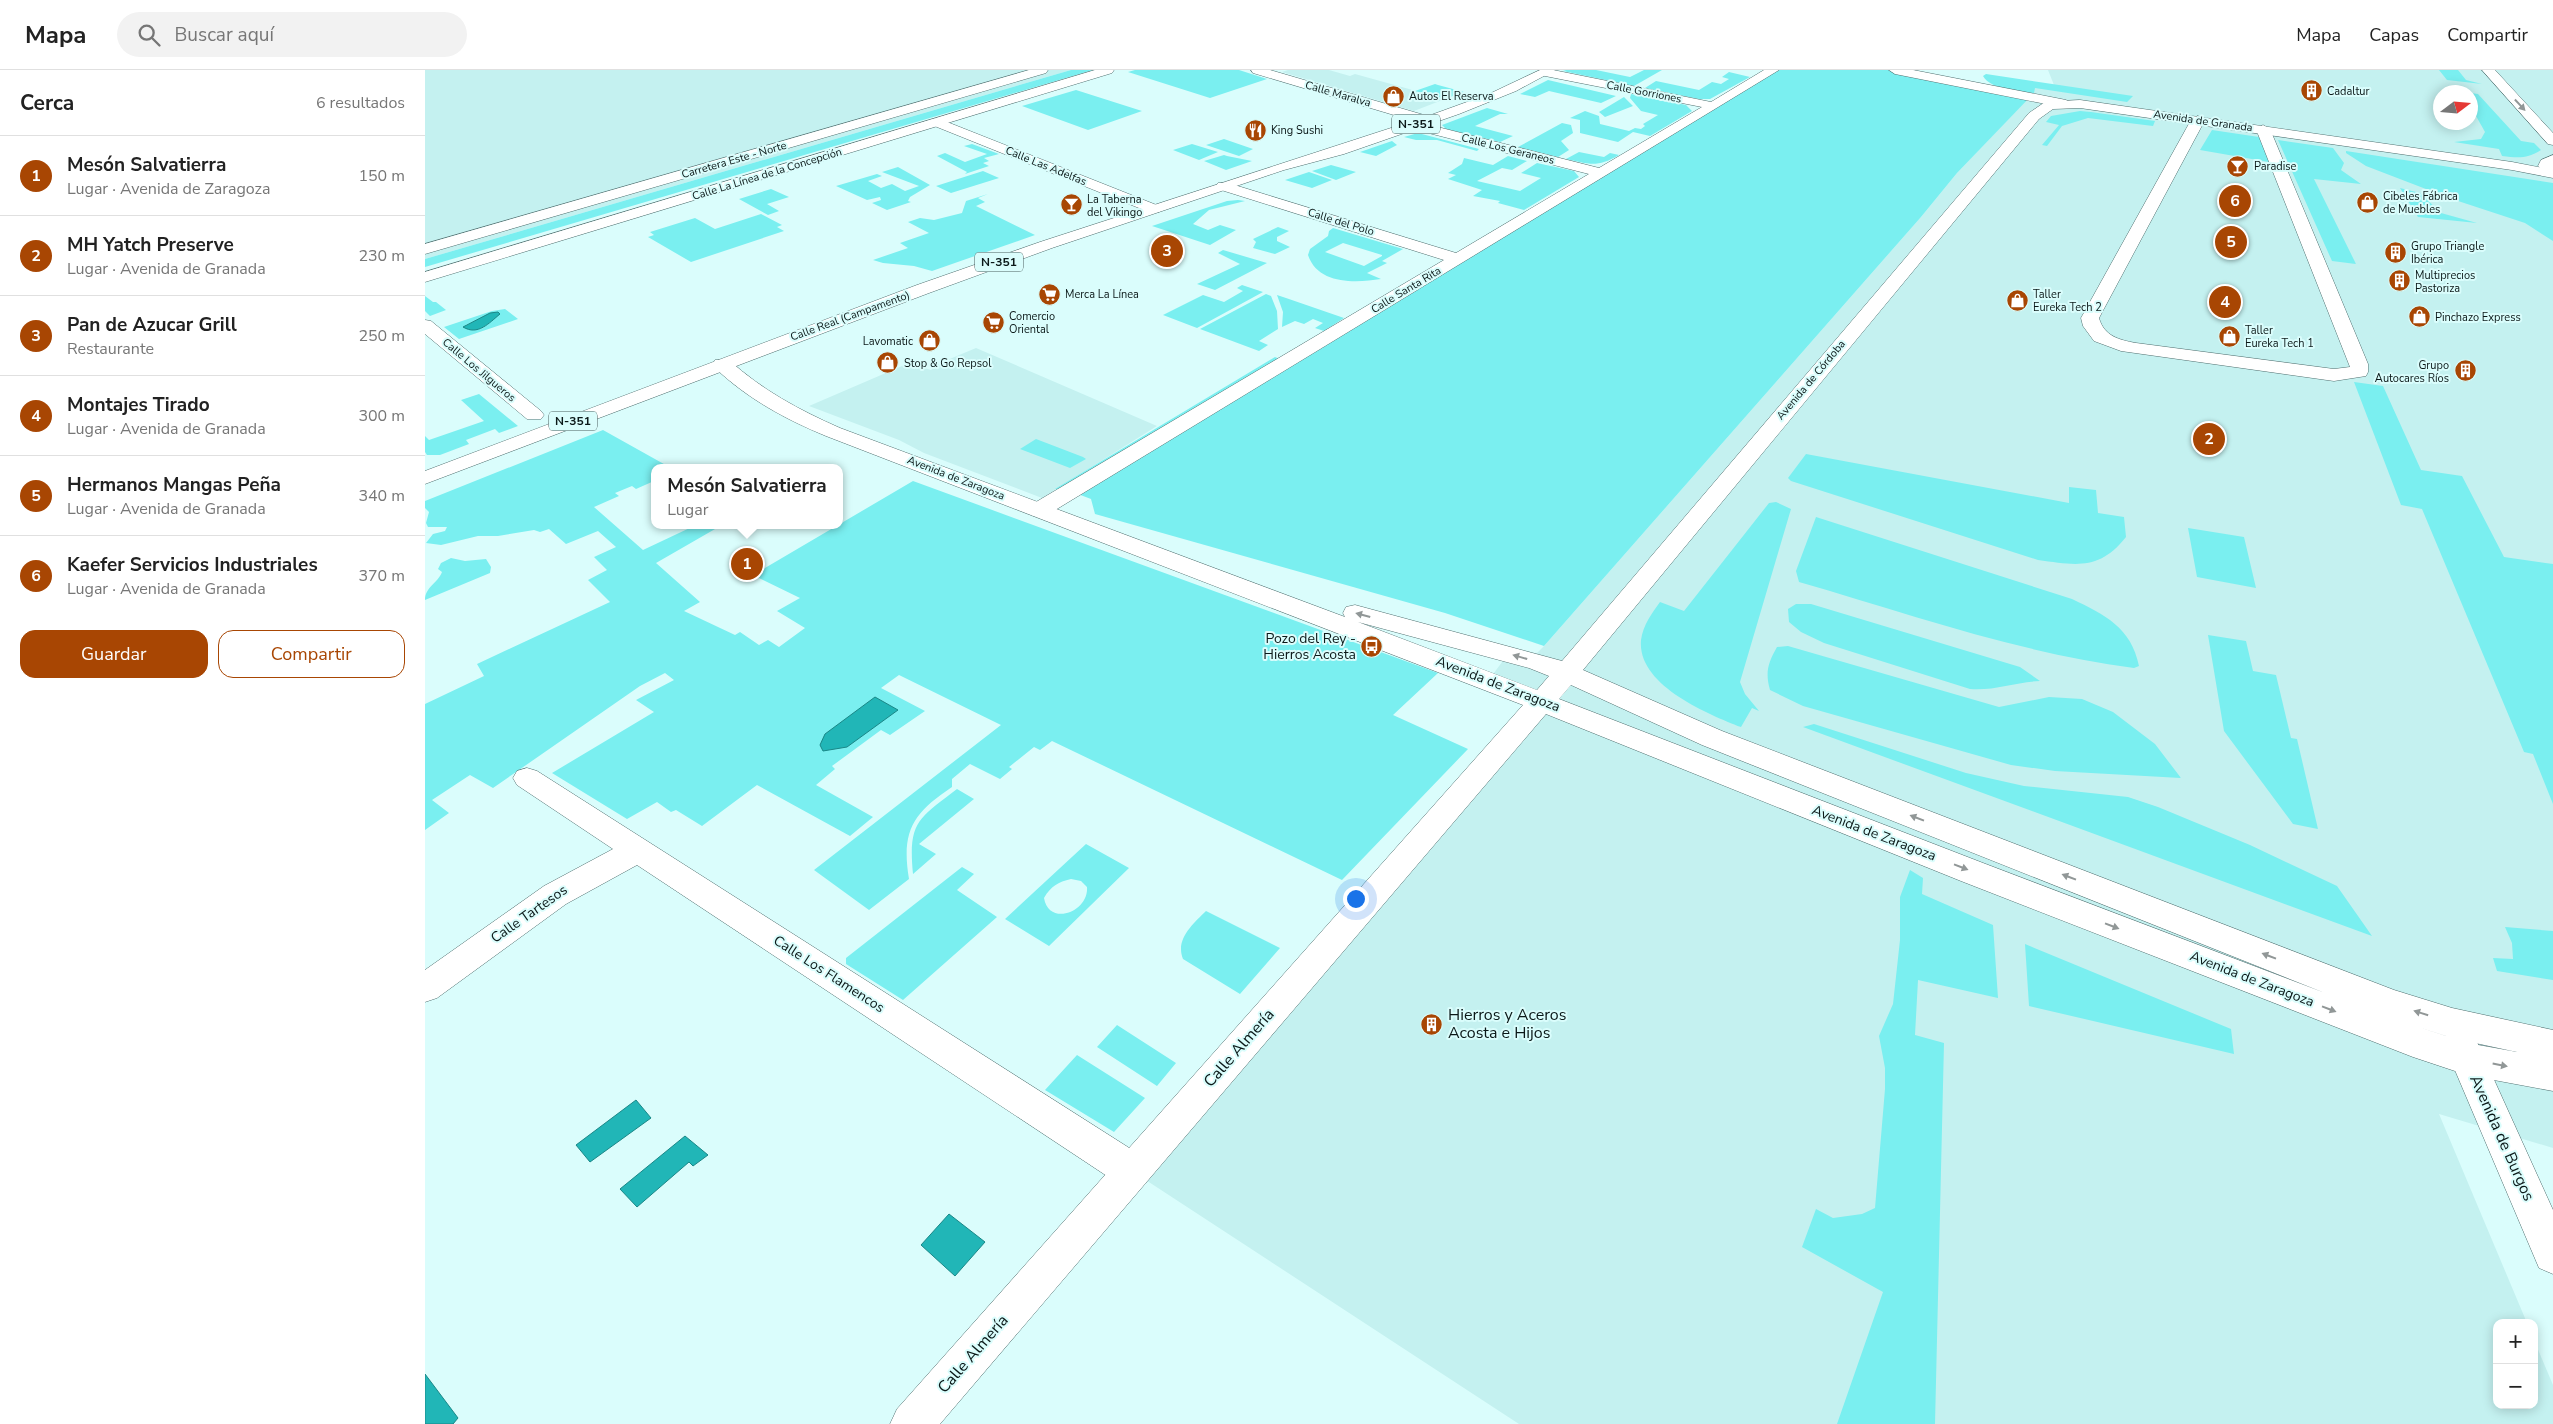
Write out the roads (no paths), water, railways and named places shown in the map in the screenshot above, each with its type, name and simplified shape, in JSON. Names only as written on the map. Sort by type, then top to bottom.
[{"type":"main road","name":"Carretera Este - Norte","points":[[425,249],[1042,70]]},
{"type":"main road","name":"Calle La Línea de la Concepción","points":[[425,277],[1108,70]]},
{"type":"main road","name":"Calle Real (Campamento)","points":[[425,478],[923,289],[1280,167],[1310,161],[1483,94],[1529,70]]},
{"type":"main road","name":"Calle Santa Rita","points":[[1039,510],[1773,70]]},
{"type":"main road","name":"Avenida de Granada","points":[[1895,70],[1979,79],[2066,104],[2198,120],[2512,166],[2551,168]]},
{"type":"main road","points":[[2488,70],[2553,141]]},
{"type":"main road","points":[[2504,70],[2537,104]]},
{"type":"main road","name":"Calle Maralva","points":[[1268,71],[1417,121]]},
{"type":"main road","name":"Calle Real (Campamento)","points":[[1417,121],[1492,98],[1546,71]]},
{"type":"main road","name":"Calle Gorriones","points":[[1546,71],[1714,106]]},
{"type":"main road","name":"Avenida de Córdoba","points":[[1553,687],[2033,116],[2047,107],[2066,104]]},
{"type":"main road","points":[[2198,120],[2090,318],[2091,328],[2097,335],[2107,341],[2137,349],[2335,375],[2359,372],[2359,364],[2263,130]]},
{"type":"main road","name":"Calle Los Geraneos","points":[[1417,121],[1602,173]]},
{"type":"main road","name":"Calle Las Adelfas","points":[[937,122],[1154,209]]},
{"type":"main road","name":"Calle del Polo","points":[[1223,186],[1458,259]]},
{"type":"main road","name":"Calle Los Jilgueros","points":[[425,325],[534,415]]},
{"type":"main road","name":"Avenida de Zaragoza","points":[[722,364],[761,396],[826,429],[1132,547],[1202,571],[1396,645],[1553,687],[1712,738],[2391,1004],[2452,1022],[2553,1045]]},
{"type":"main road","name":"Avenida de Zaragoza","points":[[1202,571],[1508,654],[1553,687],[2216,966],[2425,1046],[2467,1059],[2553,1074]]},
{"type":"main road","name":"Calle Almería","points":[[913,1424],[1553,687]]},
{"type":"main road","name":"Calle Los Flamencos","points":[[527,778],[1131,1171]]},
{"type":"main road","name":"Calle Tartesos","points":[[425,988],[574,882],[607,863],[638,851]]},
{"type":"main road","name":"Avenida de Burgos","points":[[2452,1022],[2553,1254]]},
{"type":"place","name":"Cadaltur","points":[[2311,91]]},
{"type":"place","name":"Autos El Reserva","points":[[1393,96]]},
{"type":"place","name":"King Sushi","points":[[1255,130]]},
{"type":"place","name":"Paradise","points":[[2238,166]]},
{"type":"place","name":"Kaefer Servicios Industriales","points":[[2235,201]]},
{"type":"place","name":"Cibeles Fábrica de Muebles","points":[[2367,202]]},
{"type":"place","name":"La Taberna del Vikingo","points":[[1071,205]]},
{"type":"place","name":"Hermanos Mangas Peña","points":[[2231,242]]},
{"type":"place","name":"Pan de Azucar Grill","points":[[1167,251]]},
{"type":"place","name":"Grupo Triangle Ibérica","points":[[2395,252]]},
{"type":"place","name":"Multiprecios Pastoriza","points":[[2399,281]]},
{"type":"place","name":"Merca La Línea","points":[[1049,294]]},
{"type":"place","name":"Taller Eureka Tech 2","points":[[2017,300]]},
{"type":"place","name":"Montajes Tirado","points":[[2225,302]]},
{"type":"place","name":"Pinchazo Express","points":[[2419,317]]},
{"type":"place","name":"Comercio Oriental","points":[[993,322]]},
{"type":"place","name":"Taller Eureka Tech 1","points":[[2229,336]]},
{"type":"place","name":"Lavomatic","points":[[929,341]]},
{"type":"place","name":"Stop & Go Repsol","points":[[888,363]]},
{"type":"place","name":"Grupo Autocares Ríos","points":[[2465,371]]},
{"type":"place","name":"MH Yatch Preserve","points":[[2209,439]]},
{"type":"place","name":"Mesón Salvatierra","points":[[747,564]]},
{"type":"place","name":"Pozo del Rey - Hierros Acosta","points":[[1372,646]]},
{"type":"place","name":"Hierros y Aceros Acosta e Hijos","points":[[1432,1024]]}]
